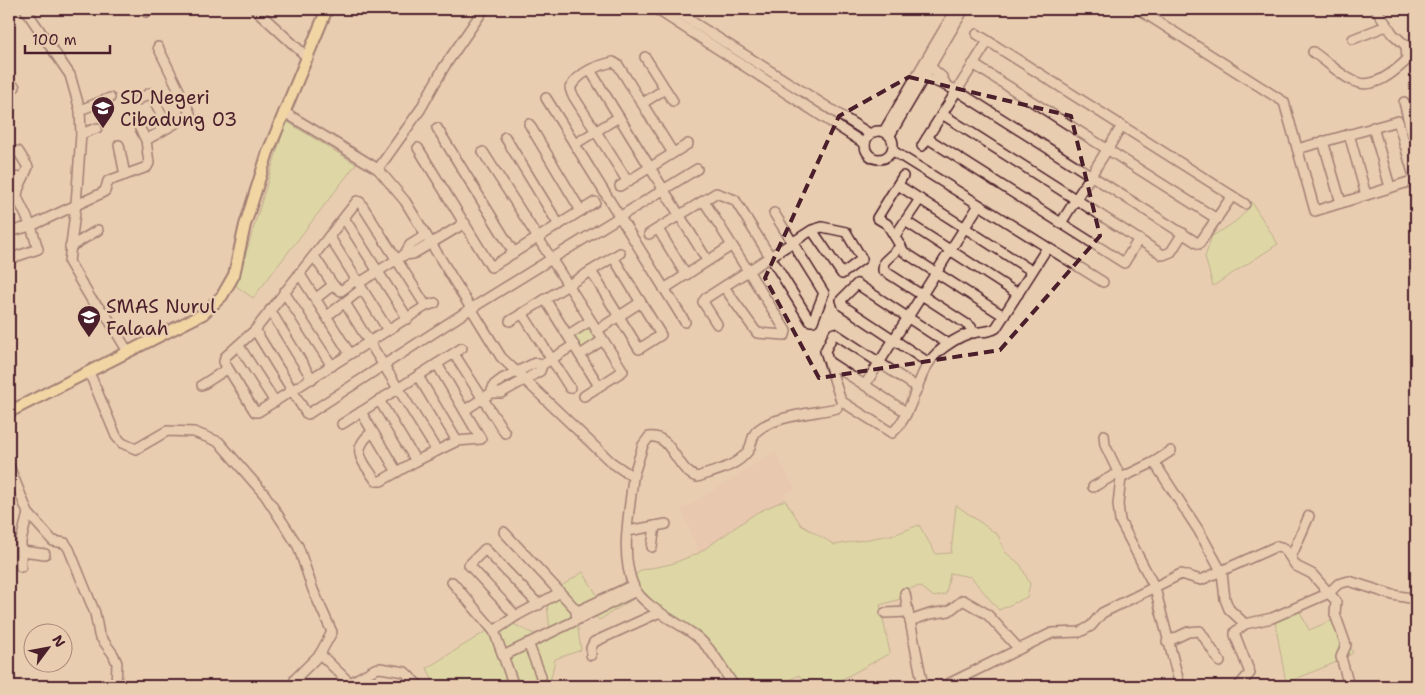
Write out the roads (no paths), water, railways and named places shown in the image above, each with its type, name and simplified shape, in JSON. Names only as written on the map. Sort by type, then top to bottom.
[{"type":"main road","points":[[9,412],[204,314],[213,307],[230,286],[255,192],[284,112],[327,9]]},
{"type":"street","points":[[24,9],[70,75],[80,110],[81,134],[76,204],[68,262],[92,299],[106,315],[128,352]]},
{"type":"street","points":[[255,9],[308,58]]},
{"type":"street","points":[[376,167],[420,110],[444,67],[484,9]]},
{"type":"street","points":[[656,9],[865,144]]},
{"type":"street","points":[[672,9],[870,134],[887,133]]},
{"type":"street","points":[[928,64],[956,9]]},
{"type":"street","points":[[887,133],[920,76],[964,9]]},
{"type":"street","points":[[1138,9],[1284,102],[1315,211],[1415,180],[1396,114],[1406,112]]},
{"type":"street","points":[[1313,52],[1335,70],[1363,85],[1370,85],[1397,70],[1407,60],[1412,49],[1386,26],[1376,9]]},
{"type":"street","points":[[1353,39],[1386,26]]},
{"type":"street","points":[[977,34],[1245,204]]},
{"type":"street","points":[[988,41],[924,142],[1061,223],[1124,263],[1139,239]]},
{"type":"street","points":[[146,140],[190,116],[158,47]]},
{"type":"street","points":[[645,57],[673,101]]},
{"type":"street","points":[[673,153],[643,103],[621,70],[613,62],[579,76],[570,88],[596,130],[624,184],[688,144]]},
{"type":"street","points":[[928,64],[942,77],[945,83],[1199,244],[1232,196]]},
{"type":"street","points":[[973,64],[1217,219]]},
{"type":"street","points":[[590,70],[708,260]]},
{"type":"street","points":[[920,76],[938,84],[945,83]]},
{"type":"street","points":[[643,103],[665,90]]},
{"type":"street","points":[[138,100],[150,94],[168,127]]},
{"type":"street","points":[[80,110],[110,98]]},
{"type":"street","points":[[546,98],[685,322]]},
{"type":"street","points":[[1404,102],[1414,142],[1404,144]]},
{"type":"street","points":[[284,112],[376,167],[405,201],[501,357],[611,462],[633,477]]},
{"type":"street","points":[[942,114],[1163,255],[1168,255],[1183,233]]},
{"type":"street","points":[[575,144],[619,117]]},
{"type":"street","points":[[1297,149],[1398,120]]},
{"type":"street","points":[[9,232],[31,226],[100,194],[105,191],[108,181],[149,165],[146,140],[137,123]]},
{"type":"street","points":[[529,124],[581,211]]},
{"type":"street","points":[[1061,223],[1122,126]]},
{"type":"street","points":[[1373,127],[1390,187]]},
{"type":"street","points":[[81,134],[97,128]]},
{"type":"street","points":[[437,128],[514,253]]},
{"type":"street","points":[[870,134],[865,144],[868,155],[879,160],[890,156],[893,151],[894,145],[887,133]]},
{"type":"street","points":[[1349,134],[1366,195]]},
{"type":"street","points":[[504,137],[559,225]]},
{"type":"street","points":[[1323,142],[1341,203]]},
{"type":"street","points":[[119,145],[125,175]]},
{"type":"street","points":[[418,148],[492,267],[595,202]]},
{"type":"street","points":[[9,153],[18,151],[23,156],[28,169],[13,203],[31,226],[37,252],[9,259]]},
{"type":"street","points":[[893,151],[1103,282]]},
{"type":"street","points":[[483,152],[623,371],[584,396]]},
{"type":"street","points":[[255,330],[308,414],[472,308],[697,169]]},
{"type":"street","points":[[904,176],[877,218],[887,224],[904,252],[1004,316]]},
{"type":"street","points":[[9,178],[24,177]]},
{"type":"street","points":[[898,185],[1032,271]]},
{"type":"street","points":[[649,234],[718,193],[735,200],[769,258],[810,321],[814,320],[824,293],[774,213]]},
{"type":"street","points":[[894,236],[920,199]]},
{"type":"street","points":[[360,202],[400,257],[430,304],[257,413],[227,369],[224,358],[255,330],[344,218],[355,203],[360,202]]},
{"type":"street","points":[[704,202],[786,332],[785,335],[757,334],[724,287]]},
{"type":"street","points":[[865,385],[979,205]]},
{"type":"street","points":[[344,218],[408,319]]},
{"type":"street","points":[[905,220],[1018,294]]},
{"type":"street","points":[[327,316],[345,303],[345,300],[359,284],[378,270],[400,257],[412,254],[428,239],[465,223]]},
{"type":"street","points":[[717,324],[703,302],[706,298],[812,230],[822,227],[846,232],[862,259],[842,274],[812,230]]},
{"type":"street","points":[[658,229],[686,275]]},
{"type":"street","points":[[70,247],[98,230]]},
{"type":"street","points":[[329,236],[388,330]]},
{"type":"street","points":[[664,289],[731,246]]},
{"type":"street","points":[[900,246],[884,262],[883,270],[971,327],[974,333]]},
{"type":"street","points":[[918,388],[834,333],[825,351],[841,401],[890,433],[894,432],[906,412],[918,388],[929,363],[948,344],[974,333],[993,330],[1048,248]]},
{"type":"street","points":[[510,321],[522,313],[567,285],[616,255],[661,335],[639,349],[590,271]]},
{"type":"street","points":[[314,256],[333,285],[341,291],[359,284]]},
{"type":"street","points":[[299,274],[350,354]]},
{"type":"street","points":[[929,363],[843,306],[841,300],[857,284],[948,344]]},
{"type":"street","points":[[315,299],[333,285]]},
{"type":"street","points":[[284,292],[332,366]]},
{"type":"street","points":[[545,299],[599,386]]},
{"type":"street","points":[[596,331],[641,302]]},
{"type":"street","points":[[345,303],[437,451]]},
{"type":"street","points":[[270,310],[312,379]]},
{"type":"street","points":[[522,313],[570,388]]},
{"type":"street","points":[[568,336],[590,321]]},
{"type":"street","points":[[580,355],[603,340]]},
{"type":"street","points":[[464,410],[491,393],[501,393],[540,370],[542,365],[574,345]]},
{"type":"street","points":[[239,346],[275,402]]},
{"type":"street","points":[[342,424],[462,348]]},
{"type":"street","points":[[454,354],[505,433]]},
{"type":"street","points":[[829,362],[906,412]]},
{"type":"street","points":[[491,393],[496,383],[516,372],[535,363],[542,365]]},
{"type":"street","points":[[372,432],[363,439],[359,448],[360,456],[376,481],[382,481],[416,461],[458,441],[481,438],[437,364]]},
{"type":"street","points":[[202,385],[227,369]]},
{"type":"street","points":[[89,372],[119,439],[136,449],[167,431],[194,432],[219,442],[265,495],[298,546],[313,590],[332,632],[320,654],[295,679],[296,686]]},
{"type":"street","points":[[418,376],[458,441]]},
{"type":"street","points":[[379,400],[416,461]]},
{"type":"street","points":[[734,686],[706,644],[660,612],[635,588],[627,561],[628,530],[633,477],[643,445],[649,437],[654,436],[664,441],[683,470],[697,477],[729,466],[741,458],[750,448],[754,433],[760,428],[783,420],[837,408]]},
{"type":"street","points":[[360,412],[397,472]]},
{"type":"street","points":[[1104,435],[1105,445],[1119,475],[1118,504],[1120,521],[1155,588],[1167,642],[1180,686]]},
{"type":"street","points":[[1093,487],[1154,462],[1172,450]]},
{"type":"street","points":[[1154,462],[1199,531],[1222,572],[1225,599],[1229,609],[1245,624]]},
{"type":"street","points":[[9,466],[28,513],[48,537],[53,541],[65,543],[69,549],[94,613],[99,635],[113,654],[117,663],[116,686]]},
{"type":"street","points":[[9,497],[19,494]]},
{"type":"street","points":[[21,567],[21,541],[28,513]]},
{"type":"street","points":[[1290,557],[1309,516]]},
{"type":"street","points":[[628,530],[666,524]]},
{"type":"street","points":[[652,547],[655,526]]},
{"type":"street","points":[[504,532],[580,614]]},
{"type":"street","points":[[944,686],[1052,633],[1080,632],[1091,626],[1102,613],[1183,573],[1199,581],[1275,547],[1284,548],[1296,566],[1312,574],[1336,601],[1335,614],[1346,645],[1341,657],[1349,686]]},
{"type":"street","points":[[516,616],[469,565],[485,549],[539,605]]},
{"type":"street","points":[[22,551],[45,554]]},
{"type":"street","points":[[1239,686],[1250,672],[1235,635],[1235,632],[1245,624],[1272,618],[1329,594],[1335,587],[1349,581],[1393,595],[1416,598]]},
{"type":"street","points":[[452,582],[494,631],[514,686]]},
{"type":"street","points":[[503,656],[580,614],[635,588]]},
{"type":"street","points":[[494,631],[516,616],[559,593]]},
{"type":"street","points":[[905,593],[923,686]]},
{"type":"street","points":[[885,613],[909,617],[949,611],[954,605],[967,600],[987,614],[1019,649]]},
{"type":"street","points":[[591,656],[591,648],[594,642],[660,612]]},
{"type":"street","points":[[1167,642],[1188,632],[1200,631],[1220,662]]},
{"type":"street","points":[[528,643],[541,676],[541,681],[533,686]]},
{"type":"street","points":[[320,654],[352,684],[375,668],[380,668],[404,672],[419,686]]},
{"type":"place","name":"SD Negeri Cibadung 03","points":[[103,129]]},
{"type":"place","name":"SMAS Nurul Falaah","points":[[89,338]]}]
